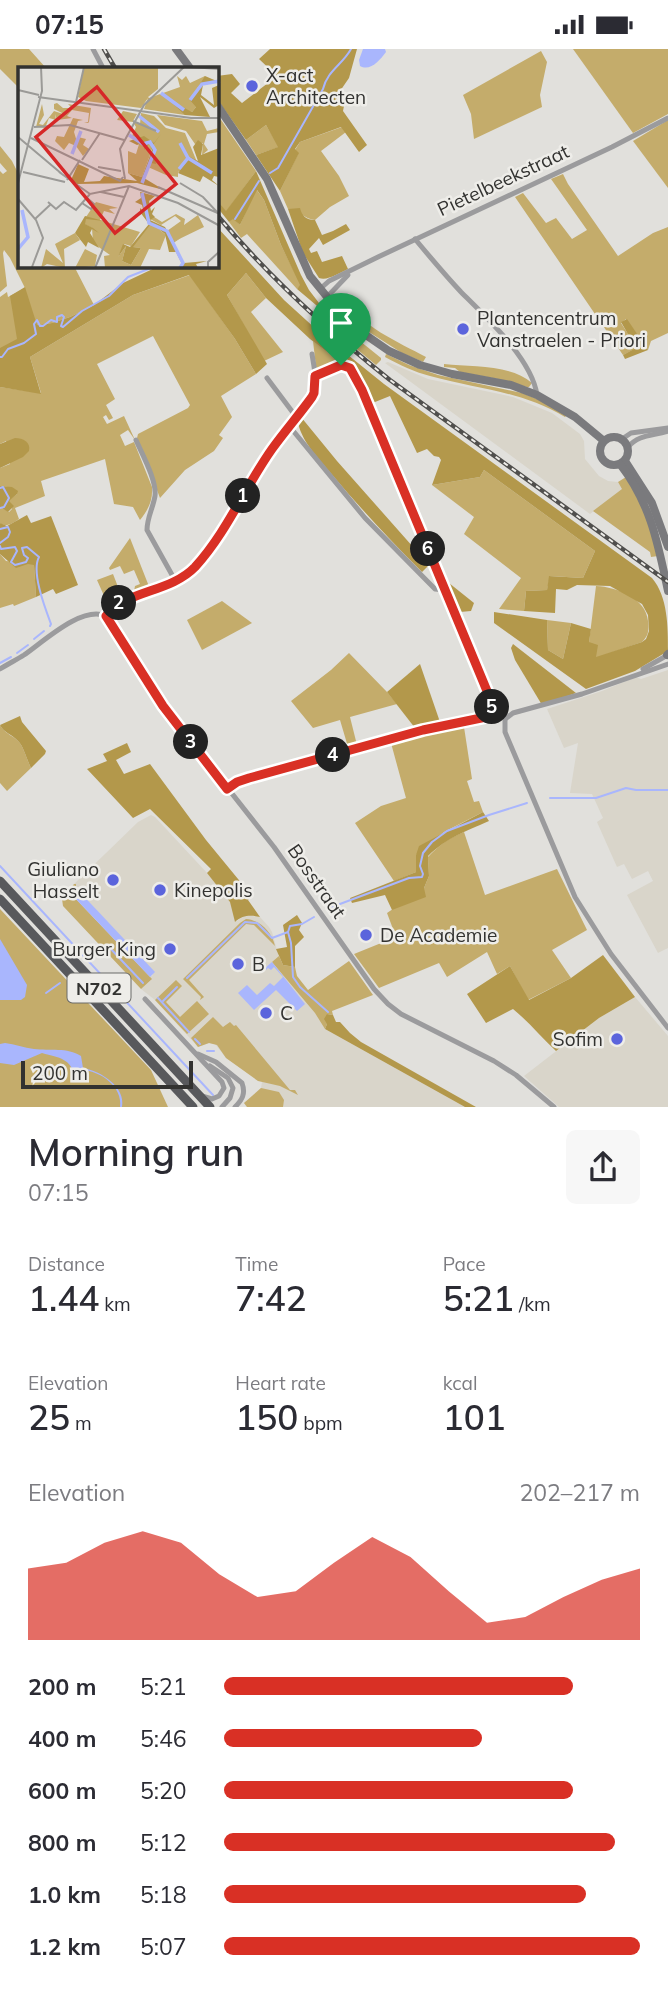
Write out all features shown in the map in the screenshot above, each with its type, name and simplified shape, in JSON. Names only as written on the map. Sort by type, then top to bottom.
[{"type":"highway","name":"N702","points":[[0,881],[210,1107]]},
{"type":"highway","name":"N702","points":[[0,899],[193,1107]]},
{"type":"main road","points":[[176,49],[189,67]]},
{"type":"main road","points":[[219,108],[267,179],[310,276],[326,297],[360,331],[405,359],[433,369],[511,385],[537,395],[575,417],[604,441]]},
{"type":"main road","points":[[613,437],[625,443],[628,456],[622,463],[610,465],[601,458],[600,449],[604,441],[613,437]]},
{"type":"main road","points":[[622,463],[652,503],[668,547]]},
{"type":"main road","points":[[622,463],[649,513],[668,591]]},
{"type":"street","points":[[93,49],[102,67]]},
{"type":"street","name":"Pietelbeekstraat","points":[[320,289],[329,281],[668,118]]},
{"type":"street","points":[[415,239],[509,343],[532,377],[537,395]]},
{"type":"street","name":"Pietelbeekstraat","points":[[326,297],[352,271]]},
{"type":"street","points":[[0,669],[79,619],[96,613],[106,616],[117,604],[176,582],[195,567],[226,525],[272,449],[314,393],[312,353]]},
{"type":"street","points":[[227,789],[249,778],[423,730],[486,717],[491,713],[492,703],[362,390],[350,368],[341,365],[315,376]]},
{"type":"street","points":[[267,378],[297,418]]},
{"type":"street","points":[[290,426],[371,525],[435,589],[444,590]]},
{"type":"street","points":[[625,443],[668,429]]},
{"type":"street","points":[[136,440],[155,488],[147,530],[176,582]]},
{"type":"street","name":"Bosstraat","points":[[106,616],[156,696],[274,847],[365,977],[388,1004],[421,1025],[494,1061],[516,1075],[554,1107]]},
{"type":"street","points":[[505,719],[513,713],[582,694],[634,675],[668,657]]},
{"type":"street","points":[[491,713],[505,719]]},
{"type":"street","points":[[505,719],[505,732],[575,897],[611,954],[668,1028]]},
{"type":"street","points":[[145,999],[219,1078],[224,1088],[216,1098],[198,1094]]},
{"type":"street","points":[[198,1056],[216,1062],[239,1079],[244,1090],[237,1107]]},
{"type":"street","points":[[198,1056],[232,1083],[233,1093],[222,1107]]},
{"type":"street","points":[[183,1097],[187,1107]]},
{"type":"shaded area","points":[[0,49],[29,49],[45,67],[18,67],[18,87],[0,69]]},
{"type":"shaded area","points":[[270,49],[357,49],[349,78],[336,97],[367,145],[359,152],[341,127],[300,142],[295,149],[299,153],[280,191],[256,155],[278,147],[266,125],[246,140],[219,102],[219,76],[232,74],[240,84],[231,93],[242,103],[277,76],[259,59]]},
{"type":"shaded area","points":[[573,49],[668,49],[668,114],[633,133]]},
{"type":"shaded area","points":[[541,51],[547,62],[540,95],[542,107],[474,139],[471,114],[463,95]]},
{"type":"shaded area","points":[[219,117],[256,171],[226,212],[219,203]]},
{"type":"shaded area","points":[[668,120],[668,188],[633,141]]},
{"type":"shaded area","points":[[266,125],[279,147],[256,155],[246,140]]},
{"type":"shaded area","points":[[342,127],[346,132],[321,151],[349,196],[315,220],[288,209],[280,191],[298,154],[295,150],[300,142]]},
{"type":"shaded area","points":[[0,146],[18,173],[18,268],[75,268],[94,305],[70,317],[37,325],[0,357],[0,297],[7,292],[8,297],[25,288],[4,250],[7,286],[0,292],[0,171],[3,174],[7,171],[0,163]]},
{"type":"shaded area","points":[[256,171],[301,275],[329,316],[297,289],[300,285],[264,200],[257,190],[240,225],[233,219],[229,222],[219,210],[219,202],[226,211]]},
{"type":"shaded area","points":[[563,174],[618,256],[653,233],[668,227],[668,333],[651,341],[648,350],[626,319],[621,323],[637,348],[623,355],[515,197],[523,193],[546,223],[556,218],[572,239],[587,230],[551,179]]},
{"type":"shaded area","points":[[256,189],[264,200],[281,245],[301,285],[297,289],[247,234],[241,238],[229,222],[233,218],[240,225]]},
{"type":"shaded area","points":[[300,208],[305,217],[315,220],[322,235],[346,224],[350,230],[323,245],[319,238],[309,249],[311,253],[317,251],[322,262],[342,256],[348,269],[330,278],[319,278],[303,253],[288,209]]},
{"type":"shaded area","points":[[219,229],[284,300],[384,384],[652,578],[664,603],[668,651],[635,671],[586,689],[494,623],[494,612],[547,620],[548,650],[563,659],[571,623],[591,629],[589,642],[598,645],[596,657],[642,642],[649,631],[648,615],[642,604],[610,586],[577,585],[567,590],[556,589],[555,613],[524,611],[526,591],[547,590],[549,576],[583,578],[595,551],[484,470],[480,477],[432,485],[441,460],[427,449],[417,453],[390,396],[370,404],[353,368],[310,339],[266,298],[246,273],[227,295],[267,364],[256,374],[235,339],[189,275],[133,295],[30,357],[41,394],[0,387],[0,348],[17,339],[10,296],[25,287],[37,325],[70,317],[94,305],[123,283],[155,268],[219,268]]},
{"type":"shaded area","points":[[246,273],[266,298],[251,312],[283,352],[264,361],[227,295]]},
{"type":"shaded area","points":[[190,275],[256,374],[221,396],[232,417],[219,435],[223,438],[214,451],[185,470],[160,498],[137,438],[138,434],[190,405],[153,336],[97,364],[115,399],[106,405],[113,418],[109,420],[106,415],[103,417],[107,424],[124,416],[135,440],[128,430],[120,435],[125,446],[134,442],[152,487],[152,497],[140,520],[133,507],[114,504],[105,459],[41,481],[45,496],[15,508],[19,519],[14,522],[7,525],[0,523],[0,507],[9,512],[12,509],[8,501],[17,494],[8,487],[0,486],[0,468],[10,464],[6,441],[0,444],[0,387],[41,393],[30,357],[133,295]]},
{"type":"shaded area","points":[[344,298],[370,325],[426,357],[423,362],[402,353],[369,332],[344,310]]},
{"type":"shaded area","points":[[329,316],[381,360],[376,365],[324,322]]},
{"type":"shaded area","points":[[627,319],[648,350],[625,359],[623,355],[636,348],[621,322]]},
{"type":"shaded area","points":[[313,341],[346,364],[341,363],[321,371],[316,367]]},
{"type":"shaded area","points":[[386,354],[438,375],[522,393],[567,415],[565,417],[515,396],[418,372],[385,357]]},
{"type":"shaded area","points":[[385,363],[428,379],[513,397],[552,413],[580,434],[584,441],[585,459],[599,476],[618,482],[623,489],[590,514]]},
{"type":"shaded area","points":[[444,364],[502,369],[532,383],[527,387],[460,372],[455,368],[444,367]]},
{"type":"shaded area","points":[[301,417],[429,565],[422,572],[366,513],[313,451],[300,431],[298,423]]},
{"type":"shaded area","points":[[15,438],[26,441],[29,451],[23,457],[0,468],[0,444]]},
{"type":"shaded area","points":[[484,470],[595,551],[583,578],[550,576],[547,590],[526,591],[524,611],[499,609],[521,578],[464,534],[474,517],[432,485],[480,477]]},
{"type":"shaded area","points":[[626,477],[645,512],[658,556],[651,557],[650,552],[593,511],[622,489],[618,482]]},
{"type":"shaded area","points":[[0,486],[12,487],[18,491],[9,501],[14,506],[8,512],[0,507]]},
{"type":"shaded area","points":[[27,515],[31,523],[51,516],[78,585],[56,594],[53,589],[36,597],[34,565],[16,568],[0,554],[0,523],[7,526]]},
{"type":"shaded area","points":[[130,538],[150,589],[145,588],[138,593],[134,591],[135,586],[140,584],[134,570],[124,574],[120,566],[110,570],[109,568]]},
{"type":"shaded area","points":[[0,554],[6,561],[34,564],[36,597],[14,606],[13,604],[0,608]]},
{"type":"shaded area","points":[[113,574],[120,592],[126,590],[130,593],[106,611],[105,606],[111,603],[109,598],[114,597],[105,598],[97,580]]},
{"type":"shaded area","points":[[449,583],[474,603],[471,611],[460,612],[447,585]]},
{"type":"shaded area","points":[[596,586],[621,591],[642,606],[648,627],[642,642],[596,658],[589,642]]},
{"type":"shaded area","points":[[222,601],[252,623],[202,650],[187,620]]},
{"type":"shaded area","points":[[547,620],[571,623],[563,659],[548,650]]},
{"type":"shaded area","points":[[513,644],[576,693],[542,705],[515,660],[511,648]]},
{"type":"shaded area","points":[[349,653],[397,704],[350,717],[357,745],[348,747],[340,720],[313,728],[291,701]]},
{"type":"shaded area","points":[[420,664],[440,722],[415,728],[387,692]]},
{"type":"shaded area","points":[[668,670],[668,948],[658,953],[627,895],[653,881],[648,871],[632,879],[624,864],[617,867],[597,822],[603,818],[592,794],[570,793],[578,743],[564,748],[547,709],[636,677],[641,679]]},
{"type":"shaded area","points":[[20,716],[46,751],[31,768],[20,743],[0,725]]},
{"type":"shaded area","points":[[0,725],[20,743],[31,768],[7,791],[0,783]]},
{"type":"shaded area","points":[[464,727],[472,779],[467,781],[474,802],[479,801],[483,812],[444,832],[416,855],[416,872],[394,881],[355,823],[381,806],[406,798],[391,743]]},
{"type":"shaded area","points":[[127,743],[131,752],[116,760],[124,774],[150,764],[206,840],[252,896],[248,900],[260,917],[247,916],[235,922],[230,902],[207,873],[211,869],[150,809],[133,818],[87,769],[107,761],[103,754]]},
{"type":"shaded area","points":[[483,812],[489,821],[449,839],[428,856],[429,876],[424,888],[426,897],[392,910],[385,895],[352,903],[350,898],[416,872],[419,846]]},
{"type":"shaded area","points":[[151,815],[222,889],[233,906],[235,922],[246,915],[260,917],[269,927],[280,961],[307,997],[325,1029],[465,1107],[247,1107],[244,1103],[261,1088],[262,1082],[226,1058],[215,1044],[198,1047],[155,1000],[141,989],[153,975],[74,884],[138,822]]},
{"type":"shaded area","points":[[464,832],[485,895],[557,869],[587,930],[552,950],[571,978],[528,1000],[510,966],[497,974],[487,952],[447,977],[439,963],[379,988],[354,954],[396,937],[387,913],[424,888],[429,876],[428,857],[444,842]]},
{"type":"shaded area","points":[[74,884],[78,890],[73,896],[152,979],[141,989],[63,906],[62,899]]},
{"type":"shaded area","points":[[0,909],[151,1070],[168,1107],[0,1107]]},
{"type":"shaded area","points":[[297,915],[302,923],[299,930],[304,937],[295,946],[295,967],[283,965],[276,949],[287,947],[283,925]]},
{"type":"shaded area","points":[[246,919],[265,928],[275,946],[254,925],[246,924],[189,980],[204,997],[200,1000],[201,997],[183,979]]},
{"type":"shaded area","points":[[603,955],[635,997],[599,1018],[556,1051],[513,1009],[486,1023],[467,994],[510,966],[529,1000],[571,978]]},
{"type":"shaded area","points":[[279,956],[283,965],[295,967],[297,976],[308,990],[349,961],[373,995],[332,1011],[333,1015],[327,1014],[325,1029],[272,962]]},
{"type":"shaded area","points":[[176,980],[182,986],[166,1002],[180,1017],[197,1001],[209,1014],[187,1034],[155,1000]]},
{"type":"shaded area","points":[[635,997],[668,1036],[668,1107],[559,1107],[524,1076],[599,1018]]},
{"type":"shaded area","points":[[327,1014],[333,1015],[336,1022],[340,1022],[361,1042],[476,1107],[465,1107],[325,1029],[327,1024],[324,1019]]},
{"type":"shaded area","points":[[213,1017],[223,1027],[230,1022],[236,1025],[290,1090],[295,1090],[298,1095],[280,1086],[258,1081],[226,1058],[217,1045],[209,1043],[198,1047],[191,1038]]},
{"type":"shaded area","points":[[261,1088],[279,1092],[284,1100],[283,1107],[247,1107],[244,1103]]},
{"type":"water","points":[[363,49],[385,49],[386,52],[374,64],[364,67],[360,66],[359,60]]},
{"type":"water","points":[[78,890],[155,972],[150,977],[73,896]]},
{"type":"water","points":[[0,939],[27,985],[25,997],[21,1000],[0,1000]]},
{"type":"water","points":[[272,962],[305,1004],[297,1011],[276,990],[254,1010],[238,993],[247,985],[257,995],[270,983],[274,986],[283,977],[274,967],[266,970]]},
{"type":"water","points":[[0,1044],[76,1053],[81,1056],[83,1068],[104,1076],[111,1081],[120,1093],[122,1107],[118,1093],[109,1081],[96,1073],[82,1070],[83,1077],[79,1080],[75,1078],[71,1066],[59,1058],[42,1053],[14,1065],[0,1063]]},
{"type":"waterway","points":[[270,173],[278,168],[328,77],[351,49]]},
{"type":"waterway","points":[[235,219],[259,181]]},
{"type":"waterway","points":[[0,357],[8,349],[24,343],[36,334],[34,324],[37,320],[40,326],[43,326],[51,320],[57,322],[57,317],[62,315],[63,327],[82,311],[109,296],[128,277],[151,268]]},
{"type":"waterway","points":[[0,488],[3,487],[9,498],[4,507],[0,508]]},
{"type":"waterway","points":[[0,529],[8,527],[10,532],[0,543]]},
{"type":"waterway","points":[[0,546],[1,549],[15,547],[17,551],[11,562],[15,565],[26,562],[28,558],[22,548],[27,547],[39,557],[38,581],[50,626]]},
{"type":"waterway","points":[[34,639],[44,631]]},
{"type":"waterway","points":[[17,653],[28,645]]},
{"type":"waterway","points":[[0,663],[11,657]]},
{"type":"waterway","points":[[550,798],[596,798],[626,788],[668,790]]},
{"type":"waterway","points":[[332,907],[409,878],[422,877],[420,866],[423,853],[447,831],[527,803]]},
{"type":"waterway","points":[[0,866],[213,1095]]},
{"type":"waterway","points":[[314,917],[302,924],[290,926],[288,932],[293,977],[300,987],[328,1012]]},
{"type":"waterway","points":[[187,978],[245,922],[257,923],[272,938],[288,932]]},
{"type":"waterway","points":[[108,946],[143,983]]},
{"type":"waterway","points":[[46,993],[60,983]]},
{"type":"waterway","points":[[163,1001],[177,987]]},
{"type":"waterway","points":[[158,998],[189,1032]]},
{"type":"waterway","points":[[195,1039],[200,1044]]},
{"type":"waterway","points":[[207,1051],[214,1051]]},
{"type":"railway","points":[[104,49],[114,67]]},
{"type":"railway","points":[[219,217],[278,281],[321,322],[390,380],[668,582]]},
{"type":"place","name":"X-act Architecten","points":[[252,86]]},
{"type":"place","name":"Plantencentrum Vanstraelen - Priori","points":[[463,329]]},
{"type":"place","name":"Giuliano Hasselt","points":[[113,880]]},
{"type":"place","name":"Kinepolis","points":[[160,890]]},
{"type":"place","name":"De Academie","points":[[366,935]]},
{"type":"place","name":"Burger King","points":[[170,949]]},
{"type":"place","name":"B","points":[[238,964]]},
{"type":"place","name":"C","points":[[266,1013]]},
{"type":"place","name":"Sofim","points":[[617,1039]]},
{"type":"route","points":[[341,365],[350,368],[362,390],[492,703],[491,713],[486,717],[423,730],[249,778],[227,789],[149,686],[106,616],[117,604],[170,585],[195,567],[226,525],[272,449],[312,397],[315,376],[341,365]]}]
